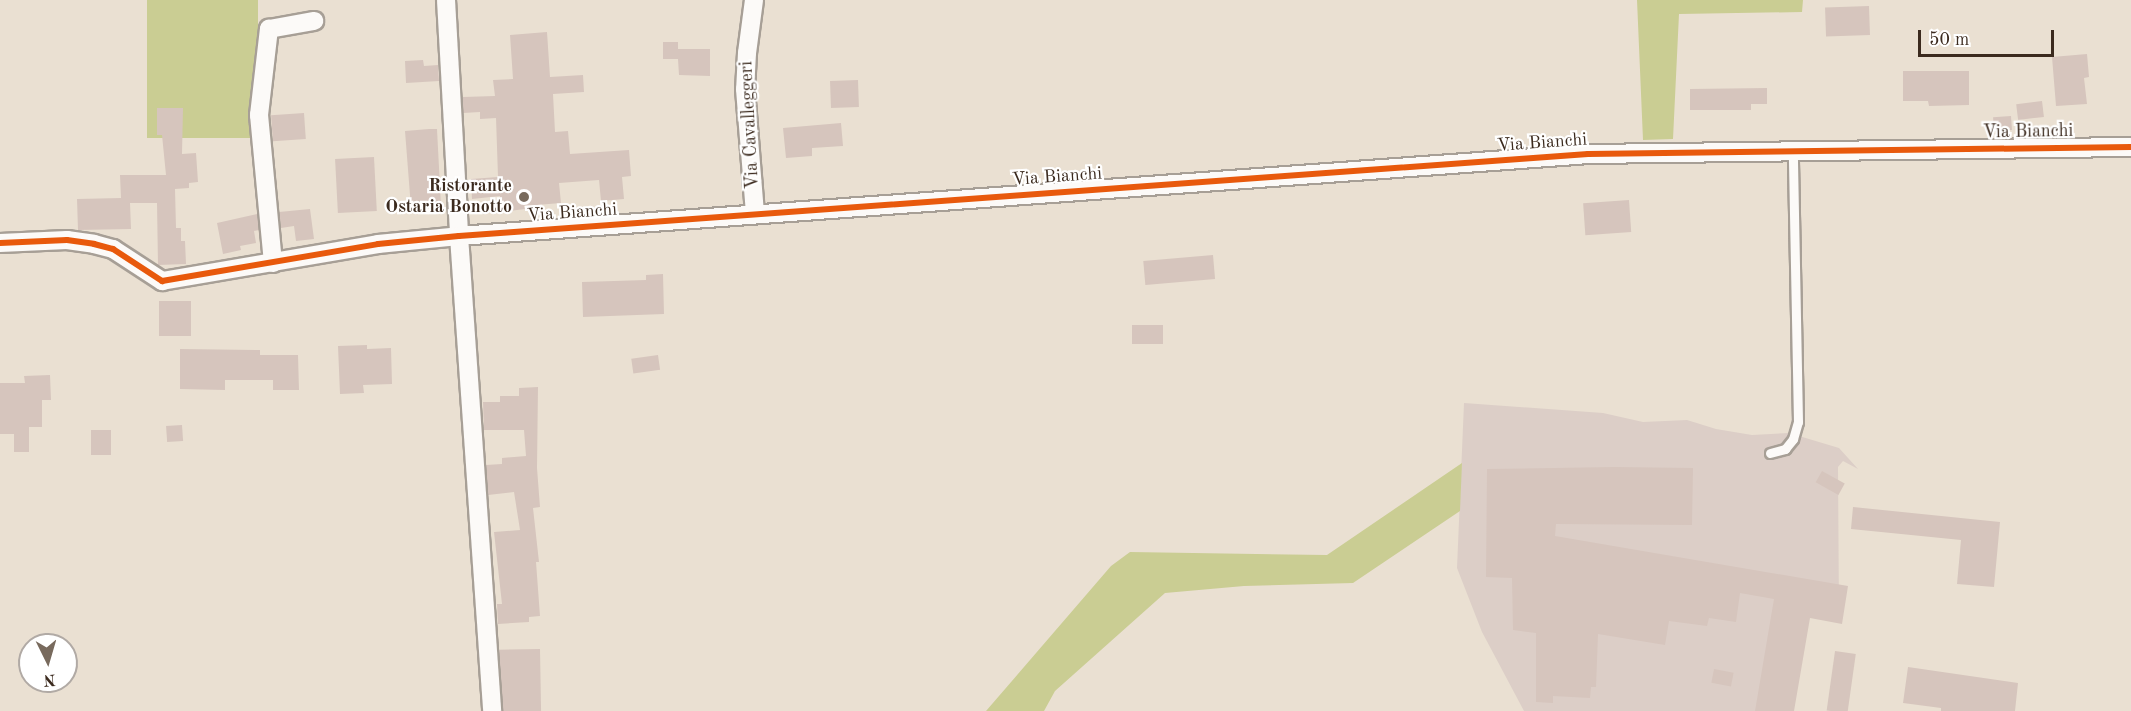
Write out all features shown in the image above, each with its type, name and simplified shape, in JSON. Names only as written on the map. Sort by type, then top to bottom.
[{"type":"street","points":[[446,0],[459,236],[492,711]]},
{"type":"street","name":"Via Cavalleggeri","points":[[754,0],[745,89],[755,214]]},
{"type":"street","points":[[273,263],[259,115],[270,29],[314,21]]},
{"type":"street","name":"Via Bianchi","points":[[0,243],[67,240],[94,244],[113,249],[162,281],[378,244],[459,236],[1588,154],[2131,147]]},
{"type":"lane","points":[[1770,453],[1785,450],[1793,439],[1798,422],[1793,151]]},
{"type":"shaded area","points":[[1464,403],[1603,413],[1643,422],[1687,420],[1716,429],[1752,435],[1789,433],[1839,448],[1858,469],[1843,461],[1838,467],[1839,614],[1788,609],[1792,711],[1524,711],[1482,632],[1457,568]]},
{"type":"green space","points":[[147,0],[258,0],[258,138],[147,138]]},
{"type":"green space","points":[[1637,0],[1803,0],[1802,12],[1679,14],[1673,139],[1643,140]]},
{"type":"green space","points":[[1462,463],[1460,511],[1353,583],[1244,586],[1165,593],[1055,691],[1044,711],[986,711],[1111,566],[1130,552],[1327,555]]},
{"type":"building","points":[[1869,6],[1870,35],[1826,37],[1825,8]]},
{"type":"building","points":[[547,32],[550,77],[583,75],[584,92],[553,94],[555,132],[568,131],[570,154],[629,150],[631,176],[622,177],[624,199],[601,201],[599,180],[559,183],[561,203],[524,206],[525,209],[509,211],[509,205],[501,206],[500,196],[472,199],[471,179],[498,177],[496,118],[480,119],[480,112],[463,113],[463,97],[495,96],[493,80],[513,79],[510,35]]},
{"type":"building","points":[[663,42],[678,42],[678,49],[710,49],[710,76],[679,75],[678,59],[663,59]]},
{"type":"building","points":[[2087,54],[2089,77],[2084,78],[2087,104],[2056,106],[2052,57]]},
{"type":"building","points":[[423,60],[424,66],[438,65],[439,81],[406,83],[405,61]]},
{"type":"building","points":[[1903,71],[1969,71],[1969,105],[1929,106],[1928,101],[1903,101]]},
{"type":"building","points":[[858,80],[859,107],[831,108],[830,81]]},
{"type":"building","points":[[1767,88],[1767,104],[1751,104],[1751,110],[1690,110],[1690,89]]},
{"type":"building","points":[[2042,101],[2044,117],[2018,120],[2016,104]]},
{"type":"building","points":[[157,108],[183,108],[182,154],[196,153],[198,182],[189,183],[189,188],[175,189],[176,228],[181,228],[181,241],[185,241],[186,264],[158,265],[157,203],[130,203],[131,229],[78,230],[77,199],[121,198],[120,175],[166,175],[162,135],[157,135]]},
{"type":"building","points":[[304,113],[306,139],[273,141],[271,115]]},
{"type":"building","points":[[2011,116],[2012,130],[1994,131],[1993,117]]},
{"type":"building","points":[[841,123],[843,146],[812,148],[812,156],[786,158],[783,128]]},
{"type":"building","points":[[437,129],[441,206],[411,208],[405,131]]},
{"type":"building","points":[[374,157],[377,211],[338,213],[335,159]]},
{"type":"building","points":[[1629,200],[1631,232],[1585,235],[1583,203]]},
{"type":"building","points":[[310,209],[314,239],[296,241],[294,226],[281,228],[279,212]]},
{"type":"building","points":[[257,214],[259,230],[254,231],[256,243],[240,246],[241,250],[223,254],[217,223]]},
{"type":"building","points":[[1213,255],[1215,279],[1145,285],[1143,261]]},
{"type":"building","points":[[663,274],[664,314],[583,317],[582,282],[646,280],[646,275]]},
{"type":"building","points":[[159,301],[191,301],[191,336],[159,336]]},
{"type":"building","points":[[1132,325],[1163,325],[1163,344],[1132,344]]},
{"type":"building","points":[[367,345],[367,349],[391,348],[392,384],[363,385],[364,393],[340,394],[338,346]]},
{"type":"building","points":[[180,349],[260,350],[260,355],[298,355],[299,390],[273,390],[273,380],[225,380],[225,390],[180,389]]},
{"type":"building","points":[[658,355],[660,370],[633,374],[631,359]]},
{"type":"building","points":[[50,375],[51,400],[42,400],[42,427],[29,427],[29,452],[14,452],[14,434],[0,434],[0,383],[25,383],[24,376]]},
{"type":"building","points":[[538,387],[537,468],[540,507],[533,508],[539,562],[536,562],[540,616],[529,617],[529,622],[498,624],[497,604],[502,604],[494,532],[520,530],[514,492],[488,495],[486,465],[502,464],[502,458],[526,456],[524,430],[484,430],[483,402],[500,402],[500,396],[519,396],[519,388]]},
{"type":"building","points":[[182,425],[183,441],[167,442],[166,426]]},
{"type":"building","points":[[91,430],[111,430],[111,455],[91,455]]},
{"type":"building","points":[[1693,468],[1692,525],[1556,524],[1555,536],[1848,586],[1842,624],[1810,618],[1794,711],[1755,711],[1774,599],[1740,593],[1736,622],[1709,618],[1707,626],[1669,621],[1665,645],[1598,634],[1596,687],[1591,687],[1590,698],[1553,696],[1553,703],[1536,702],[1536,633],[1513,630],[1512,578],[1486,577],[1487,469]]},
{"type":"building","points":[[1822,471],[1845,484],[1838,495],[1816,482]]},
{"type":"building","points":[[1853,507],[2000,522],[1994,587],[1957,584],[1961,540],[1851,529]]},
{"type":"building","points":[[540,649],[541,711],[500,711],[499,650]]},
{"type":"building","points":[[1835,651],[1856,654],[1848,711],[1827,710]]},
{"type":"building","points":[[1908,667],[2018,683],[2015,711],[1941,711],[1941,708],[1903,703]]},
{"type":"building","points":[[1714,669],[1734,673],[1731,687],[1711,683]]},
{"type":"cycle path","points":[[0,243],[67,240],[94,244],[113,249],[162,281],[378,244],[459,236],[1588,154],[2131,147]]},
{"type":"place","name":"Ristorante Ostaria Bonotto","points":[[524,197]]}]
